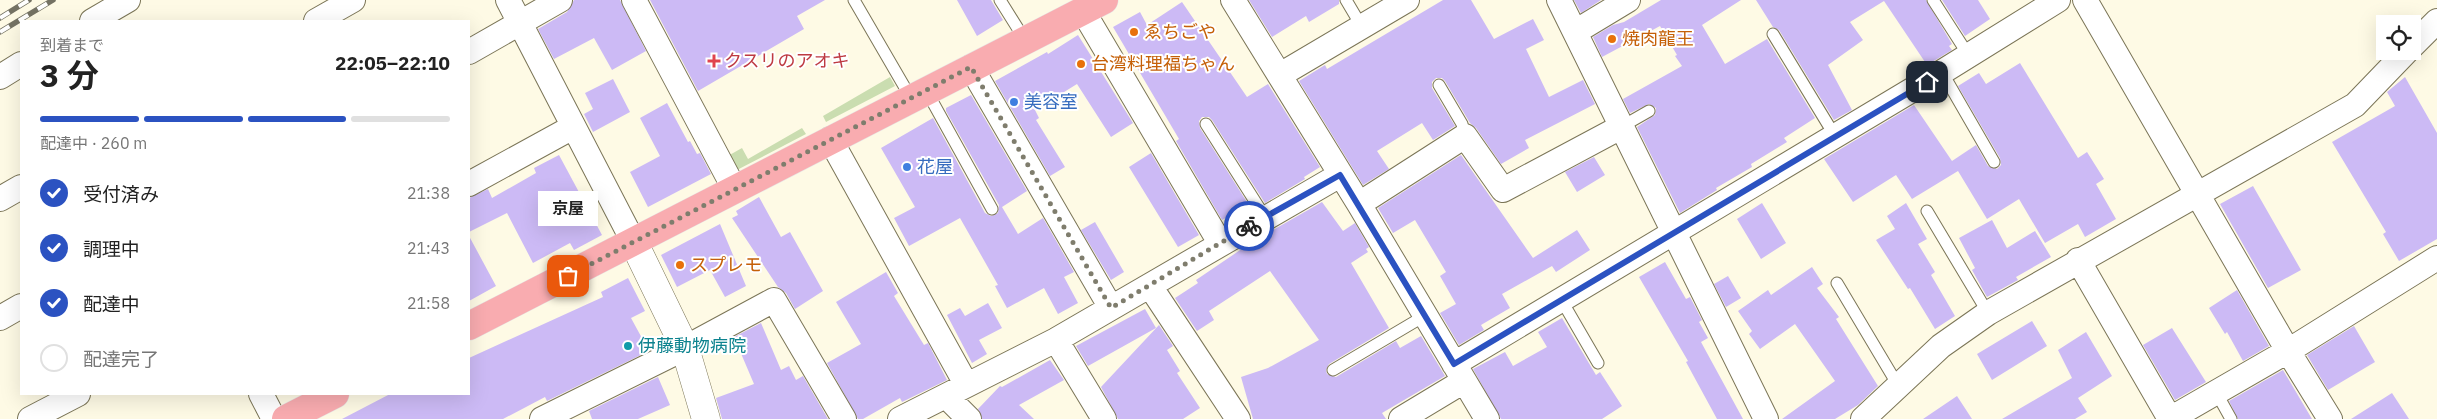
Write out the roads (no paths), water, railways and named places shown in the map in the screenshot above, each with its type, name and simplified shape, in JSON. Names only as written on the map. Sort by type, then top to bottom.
[{"type":"main road","points":[[470,325],[634,243],[830,139],[1093,5]]},
{"type":"main road","points":[[286,419],[334,395]]},
{"type":"street","points":[[94,20],[128,0]]},
{"type":"street","points":[[318,20],[353,0]]},
{"type":"street","points":[[508,0],[634,243],[685,348],[706,419]]},
{"type":"street","points":[[470,51],[560,0]]},
{"type":"street","points":[[634,0],[735,190]]},
{"type":"street","points":[[1233,0],[1359,204],[1487,419]]},
{"type":"street","points":[[1280,75],[1407,0]]},
{"type":"street","points":[[1560,0],[1766,419]]},
{"type":"street","points":[[1575,32],[1628,0]]},
{"type":"street","points":[[1401,419],[1459,372],[1562,301],[1969,56],[2058,0]]},
{"type":"street","points":[[2086,0],[2199,193],[2288,351],[2330,419]]},
{"type":"street","points":[[1093,5],[1220,243]]},
{"type":"street","points":[[2421,37],[2437,22]]},
{"type":"street","points":[[1863,419],[1941,346],[1988,313],[2078,260],[2355,105],[2398,60]]},
{"type":"street","points":[[0,77],[20,65]]},
{"type":"street","points":[[971,67],[1111,308]]},
{"type":"street","points":[[470,183],[573,127]]},
{"type":"street","points":[[1359,204],[1465,136],[1502,190],[1621,127]]},
{"type":"street","points":[[830,139],[969,419]]},
{"type":"street","points":[[900,419],[1056,340],[1340,175]]},
{"type":"street","points":[[0,199],[20,188]]},
{"type":"street","points":[[2078,260],[2170,419],[2288,351],[2437,258]]},
{"type":"street","points":[[1150,286],[1238,419]]},
{"type":"street","points":[[542,419],[685,348],[774,300],[844,419]]},
{"type":"street","points":[[0,318],[20,307]]},
{"type":"street","points":[[1056,340],[1104,419]]},
{"type":"street","points":[[30,419],[76,395]]},
{"type":"street","points":[[262,395],[274,419]]},
{"type":"lane","points":[[854,0],[919,94],[992,209]]},
{"type":"lane","points":[[1000,0],[1025,40]]},
{"type":"lane","points":[[1346,0],[1362,27]]},
{"type":"lane","points":[[1933,0],[1969,56]]},
{"type":"lane","points":[[1774,34],[1835,136]]},
{"type":"lane","points":[[1942,72],[1994,162]]},
{"type":"lane","points":[[1439,85],[1462,124],[1465,136]]},
{"type":"lane","points":[[1621,127],[1649,111]]},
{"type":"lane","points":[[1206,124],[1265,217]]},
{"type":"lane","points":[[1927,211],[1988,313]]},
{"type":"lane","points":[[1837,283],[1899,387]]},
{"type":"lane","points":[[1562,301],[1598,363]]},
{"type":"lane","points":[[1333,370],[1426,315]]},
{"type":"lane","points":[[2216,392],[2231,419]]},
{"type":"railway","points":[[0,18],[29,0]]},
{"type":"railway","points":[[0,32],[53,0]]},
{"type":"place","name":"ゑちごや","points":[[1134,32]]},
{"type":"place","name":"焼肉龍王","points":[[1612,39]]},
{"type":"place","name":"クスリのアオキ","points":[[714,61]]},
{"type":"place","name":"台湾料理福ちゃん","points":[[1081,64]]},
{"type":"place","name":"美容室","points":[[1014,102]]},
{"type":"place","name":"花屋","points":[[907,167]]},
{"type":"place","name":"スプレモ","points":[[680,265]]},
{"type":"place","name":"京屋","points":[[568,276]]},
{"type":"place","name":"伊藤動物病院","points":[[628,346]]}]
